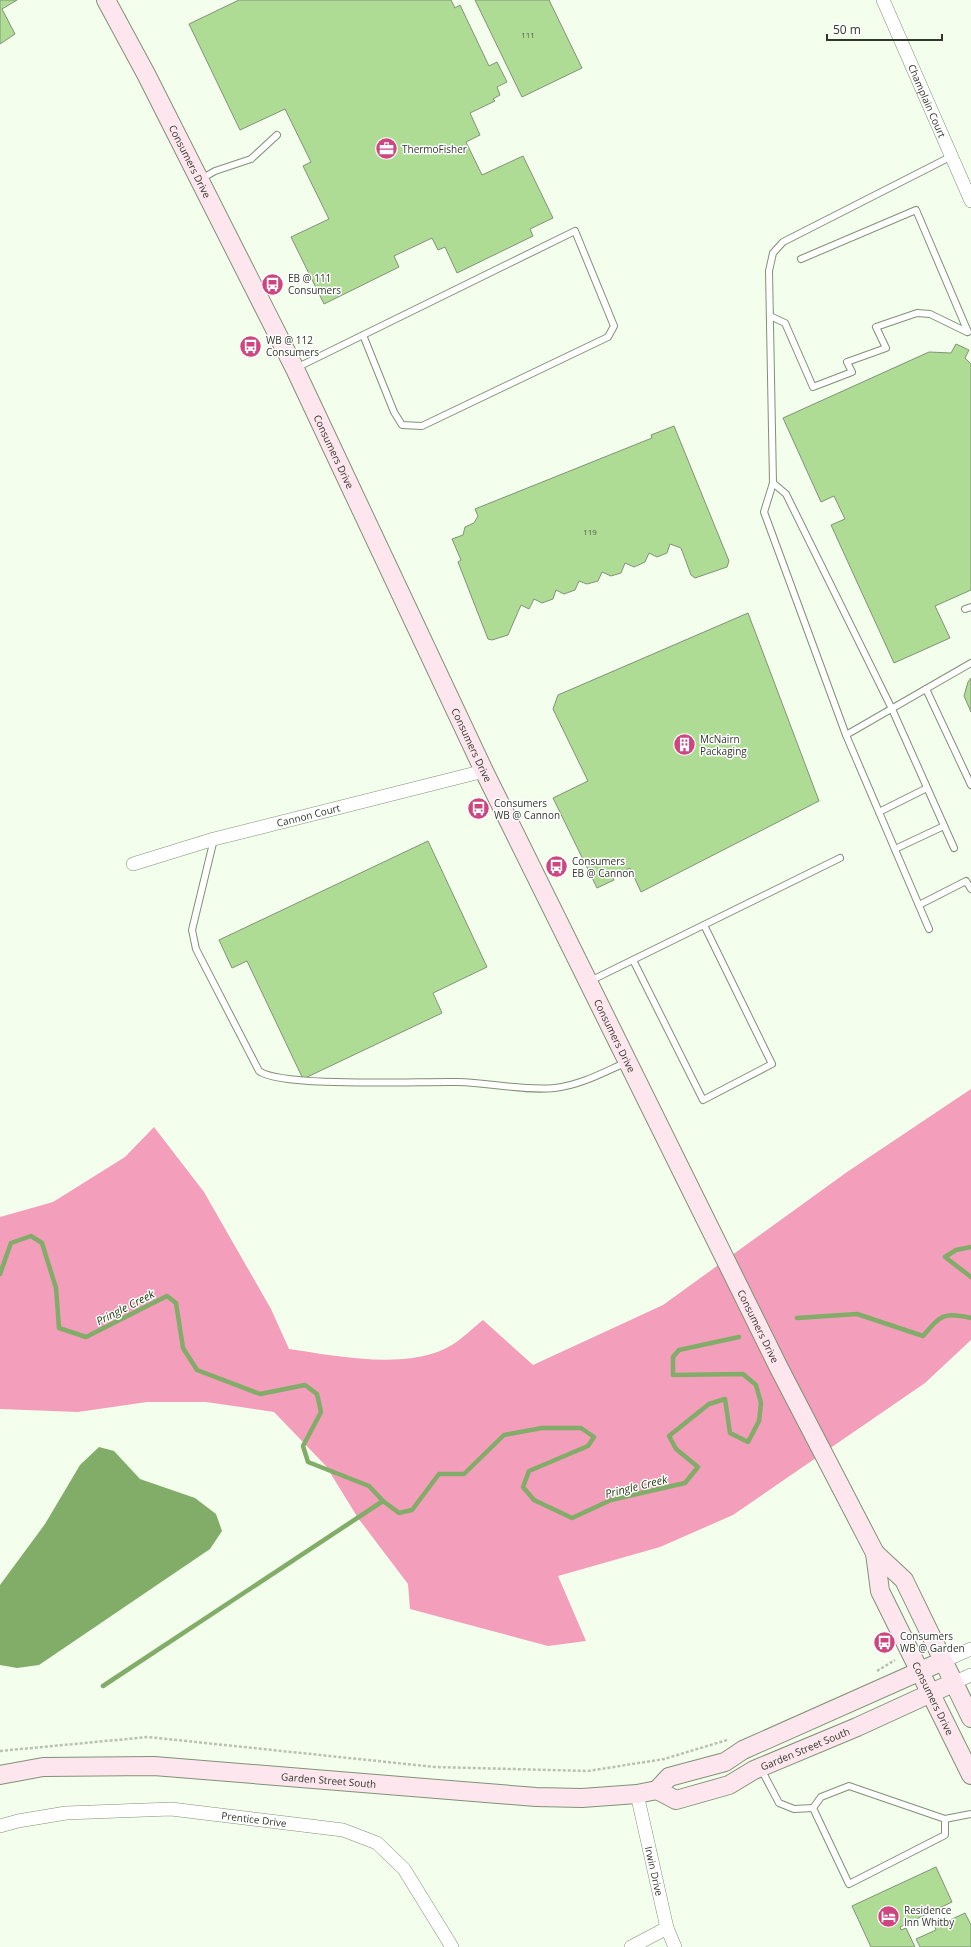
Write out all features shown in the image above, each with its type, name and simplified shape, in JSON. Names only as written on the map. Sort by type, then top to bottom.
[{"type":"main road","name":"Consumers Drive","points":[[106,0],[146,74],[295,369],[484,771],[748,1302],[779,1368],[875,1553],[904,1580],[971,1718]]},
{"type":"main road","name":"Consumers Drive","points":[[875,1553],[880,1590],[971,1776]]},
{"type":"main road","name":"Garden Street South","points":[[0,1775],[43,1767],[154,1766],[536,1797],[582,1798],[637,1794],[657,1790],[669,1778],[725,1762],[743,1750],[943,1661]]},
{"type":"main road","name":"Garden Street South","points":[[657,1790],[676,1800],[729,1785],[760,1767],[857,1727],[954,1682]]},
{"type":"street","name":"Champlain Court","points":[[883,0],[971,202]]},
{"type":"street","name":"Cannon Court","points":[[133,864],[214,840],[484,771]]},
{"type":"street","points":[[943,1661],[971,1649]]},
{"type":"street","points":[[954,1682],[971,1675]]},
{"type":"street","name":"Irwin Drive","points":[[637,1794],[667,1928],[675,1947]]},
{"type":"street","name":"Prentice Drive","points":[[0,1826],[18,1821],[66,1813],[171,1809],[342,1830],[377,1843],[404,1869],[452,1947]]},
{"type":"street","points":[[631,1947],[667,1928]]},
{"type":"lane","points":[[199,180],[215,171],[251,159],[277,135]]},
{"type":"lane","points":[[929,929],[846,735],[764,512],[773,483],[769,271],[773,252],[783,242],[952,156]]},
{"type":"lane","points":[[801,259],[916,210],[969,332]]},
{"type":"lane","points":[[295,369],[363,335],[575,231],[614,326],[608,336],[422,426],[402,425],[394,412],[363,335]]},
{"type":"lane","points":[[770,316],[785,323],[813,387],[852,372],[847,362],[886,348],[876,327],[918,313],[930,314],[969,332]]},
{"type":"lane","points":[[773,483],[786,494],[892,709],[954,848]]},
{"type":"lane","points":[[846,735],[971,663]]},
{"type":"lane","points":[[926,689],[971,785]]},
{"type":"lane","points":[[879,812],[927,788]]},
{"type":"lane","points":[[895,849],[944,826]]},
{"type":"lane","points":[[214,840],[192,930],[193,938],[196,949],[259,1071],[264,1075],[299,1080],[459,1082],[536,1089],[557,1088],[578,1083],[628,1061]]},
{"type":"lane","points":[[589,982],[840,858]]},
{"type":"lane","points":[[919,905],[966,881],[971,889]]},
{"type":"lane","points":[[632,960],[703,1100],[772,1064],[704,925]]},
{"type":"lane","points":[[760,1767],[779,1803],[794,1809],[813,1808]]},
{"type":"lane","points":[[813,1808],[821,1797],[849,1786],[945,1819],[971,1814]]},
{"type":"lane","points":[[813,1808],[849,1884],[945,1835],[945,1819]]},
{"type":"path","points":[[873,1674],[895,1660]]},
{"type":"path","points":[[0,1751],[148,1738],[435,1767],[588,1771],[664,1759],[730,1738]]},
{"type":"shaded area","points":[[971,1089],[971,1340],[925,1383],[733,1515],[660,1547],[558,1576],[586,1641],[548,1646],[410,1609],[408,1584],[358,1518],[326,1466],[274,1412],[206,1402],[147,1402],[78,1412],[0,1409],[0,1217],[53,1202],[125,1157],[154,1127],[204,1192],[271,1309],[289,1349],[350,1358],[394,1360],[415,1358],[435,1353],[452,1345],[483,1320],[533,1365],[663,1305],[847,1172]]},
{"type":"shaded area","points":[[99,1447],[114,1451],[140,1479],[195,1498],[216,1514],[222,1531],[210,1549],[39,1665],[17,1668],[0,1665],[0,1585],[45,1524],[80,1465]]},
{"type":"building","points":[[0,0],[17,0],[2,9],[15,34],[0,44]]},
{"type":"building","name":"ThermoFisher","points":[[239,0],[451,0],[455,8],[460,5],[489,66],[497,62],[507,82],[497,87],[500,95],[493,99],[495,101],[470,113],[480,135],[466,142],[482,175],[523,156],[553,218],[530,229],[533,236],[457,273],[445,247],[438,250],[432,238],[394,256],[399,267],[324,304],[291,237],[329,219],[303,166],[311,162],[285,109],[240,130],[189,24]]},
{"type":"building","points":[[475,0],[549,0],[582,68],[522,97]]},
{"type":"building","points":[[956,344],[969,350],[965,358],[971,364],[971,590],[935,606],[950,638],[894,663],[831,525],[845,519],[834,496],[821,502],[783,418],[929,352],[951,353]]},
{"type":"building","points":[[674,426],[729,561],[727,567],[695,578],[691,575],[681,548],[670,544],[667,553],[657,557],[649,553],[645,562],[634,567],[625,563],[621,573],[611,576],[602,572],[598,581],[587,584],[579,581],[575,590],[564,594],[556,590],[553,599],[542,603],[534,599],[529,609],[521,605],[508,635],[492,640],[488,639],[458,562],[461,560],[452,539],[463,535],[465,527],[474,523],[478,516],[475,509],[652,438],[651,435]]},
{"type":"building","name":"McNairn Packaging","points":[[748,613],[819,801],[641,892],[630,868],[612,876],[614,880],[597,888],[553,798],[588,781],[553,709],[558,695]]},
{"type":"building","points":[[971,678],[971,712],[964,696],[968,682]]},
{"type":"building","points":[[428,841],[487,967],[433,993],[442,1013],[303,1079],[247,961],[232,968],[219,940]]},
{"type":"building","name":"Residence Inn Whitby","points":[[936,1867],[952,1902],[900,1927],[901,1930],[906,1928],[915,1947],[871,1947],[852,1906]]},
{"type":"building","name":"Residence Inn Whitby","points":[[965,1913],[971,1925],[971,1947],[920,1947],[916,1939],[936,1930],[935,1927]]},
{"type":"waterway","name":"Pringle Creek","points":[[0,1274],[11,1243],[31,1236],[42,1243],[56,1288],[59,1328],[86,1337],[167,1296],[176,1303],[183,1348],[197,1370],[260,1394],[305,1385],[317,1394],[321,1412],[303,1446],[308,1462],[369,1486],[383,1501],[399,1513],[412,1510],[439,1474],[464,1474],[504,1435],[542,1428],[581,1428],[594,1437],[588,1446],[529,1471],[523,1487],[534,1500],[572,1518],[611,1500],[685,1483],[698,1467],[676,1449],[669,1436],[709,1404],[725,1399],[730,1433],[748,1442],[759,1421],[761,1403],[756,1385],[743,1374],[673,1375],[673,1357],[679,1350],[739,1337]]},
{"type":"waterway","name":"Pringle Creek","points":[[971,1247],[956,1250],[945,1257],[971,1277]]},
{"type":"waterway","name":"Pringle Creek","points":[[797,1318],[857,1314],[923,1336],[938,1320],[948,1315],[971,1318]]},
{"type":"waterway","points":[[103,1686],[383,1501]]},
{"type":"place","name":"ThermoFisher","points":[[387,149]]},
{"type":"place","name":"EB @ 111 Consumers","points":[[272,284]]},
{"type":"place","name":"WB @ 112 Consumers","points":[[251,346]]},
{"type":"place","name":"McNairn Packaging","points":[[684,745]]},
{"type":"place","name":"Consumers WB @ Cannon","points":[[478,809]]},
{"type":"place","name":"Consumers EB @ Cannon","points":[[556,867]]},
{"type":"place","name":"Consumers WB @ Garden","points":[[885,1642]]},
{"type":"place","name":"Residence Inn Whitby","points":[[889,1916]]}]
